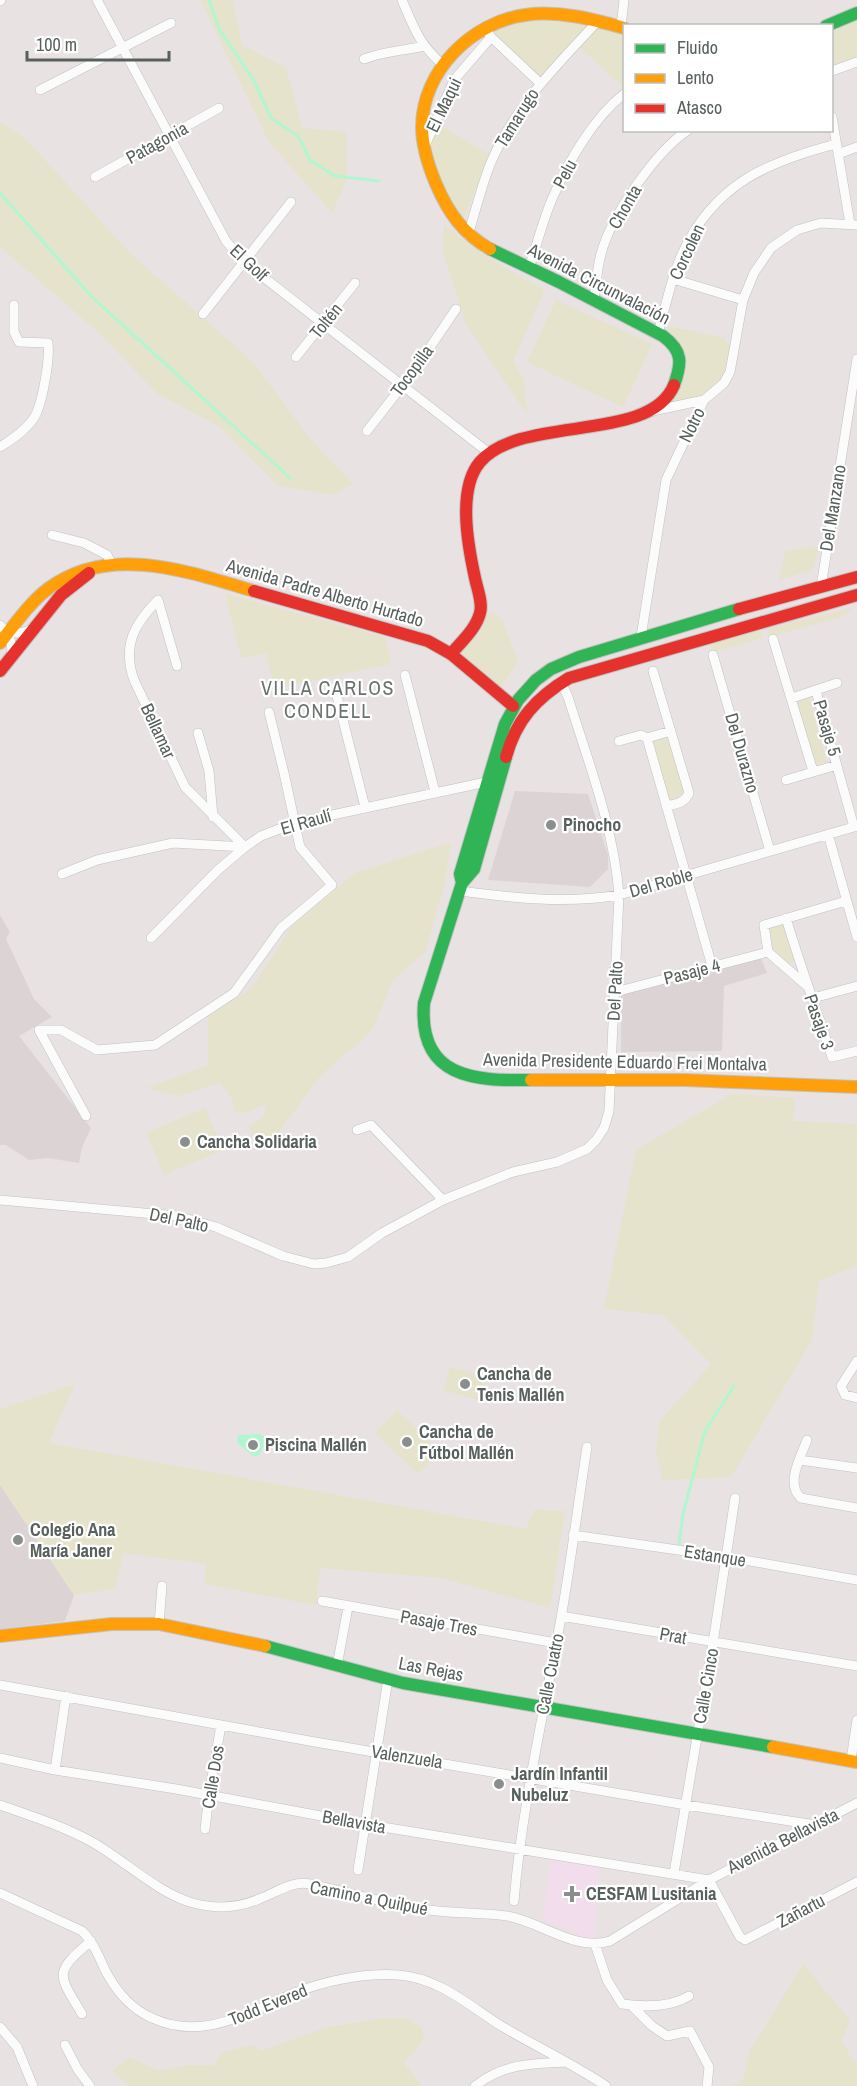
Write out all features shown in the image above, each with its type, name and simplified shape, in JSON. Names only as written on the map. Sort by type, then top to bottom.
[{"type":"street","name":"El Golf","points":[[96,0],[226,241],[244,262],[489,453]]},
{"type":"street","points":[[402,0],[424,46],[443,65]]},
{"type":"street","points":[[623,24],[624,0]]},
{"type":"street","points":[[831,24],[857,13]]},
{"type":"street","name":"Avenida Circunvalación","points":[[489,453],[498,447],[530,437],[607,424],[643,413],[667,397],[675,388],[681,367],[674,345],[658,333],[498,253],[468,235],[459,225],[447,204],[424,148],[423,117],[428,97],[443,65],[457,47],[514,17],[532,14],[554,15],[623,27]]},
{"type":"street","name":"Tamarugo","points":[[468,235],[491,162],[507,129],[540,82],[598,21]]},
{"type":"street","points":[[40,90],[171,23]]},
{"type":"street","points":[[488,32],[540,82]]},
{"type":"street","name":"El Maqui","points":[[424,148],[454,80],[488,32]]},
{"type":"street","points":[[364,59],[384,51],[404,51],[424,46]]},
{"type":"street","points":[[833,70],[857,62]]},
{"type":"street","name":"Pelu","points":[[529,268],[552,198],[575,154],[595,125],[623,95]]},
{"type":"street","name":"Patagonia","points":[[95,177],[219,108]]},
{"type":"street","points":[[833,128],[853,224]]},
{"type":"street","name":"Chonta","points":[[594,300],[601,253],[622,206],[647,170],[685,132]]},
{"type":"street","name":"Corcolen","points":[[658,333],[682,255],[696,226],[715,203],[763,168],[783,159],[836,144]]},
{"type":"street","points":[[838,154],[857,147]]},
{"type":"street","points":[[202,314],[291,202]]},
{"type":"street","name":"Notro","points":[[641,637],[666,480],[704,400],[724,383],[730,372],[743,300],[754,273],[762,259],[782,239],[821,223],[853,224]]},
{"type":"street","points":[[674,279],[743,300]]},
{"type":"street","name":"Toltén","points":[[296,357],[355,284]]},
{"type":"street","points":[[0,447],[23,430],[36,413],[49,356],[48,344],[19,342],[14,332],[14,305]]},
{"type":"street","name":"Tocopilla","points":[[367,431],[403,385],[456,309]]},
{"type":"street","name":"Del Manzano","points":[[821,587],[857,359]]},
{"type":"street","points":[[643,413],[704,400]]},
{"type":"street","points":[[451,654],[477,623],[481,610],[466,519],[467,498],[475,470],[489,453]]},
{"type":"street","points":[[52,536],[84,543],[107,555],[109,565]]},
{"type":"street","name":"Avenida Padre Alberto Hurtado","points":[[0,671],[68,588],[86,574],[109,565]]},
{"type":"street","name":"Avenida Padre Alberto Hurtado","points":[[0,643],[4,629],[58,581],[86,568],[143,565],[205,577],[428,640],[451,654],[513,706]]},
{"type":"street","name":"Avenida Presidente Eduardo Frei Montalva","points":[[493,780],[499,740],[513,706],[531,684],[553,668],[641,637],[857,577]]},
{"type":"street","name":"Avenida Presidente Eduardo Frei Montalva","points":[[857,595],[653,651],[561,682],[540,697],[527,711],[508,745],[493,780],[460,874],[461,887],[423,1011],[425,1036],[437,1057],[457,1072],[486,1079],[726,1081],[857,1087]]},
{"type":"street","name":"Bellamar","points":[[177,666],[158,600],[141,621],[130,643],[128,652],[130,670],[185,787],[245,847]]},
{"type":"street","points":[[4,629],[19,633],[34,629]]},
{"type":"street","points":[[4,629],[12,644],[12,655]]},
{"type":"street","name":"Pasaje 5","points":[[773,639],[813,771]]},
{"type":"street","name":"Del Durazno","points":[[713,655],[770,851]]},
{"type":"street","points":[[653,671],[689,793],[687,798],[681,802],[666,807]]},
{"type":"street","points":[[405,675],[435,792]]},
{"type":"street","name":"Del Palto","points":[[0,1200],[177,1216],[216,1227],[283,1256],[314,1264],[338,1261],[348,1257],[382,1233],[443,1200],[480,1184],[513,1172],[556,1162],[587,1149],[604,1128],[609,1111],[619,895],[617,870],[602,808],[568,697],[561,682]]},
{"type":"street","name":"Pasaje 5","points":[[792,698],[837,683]]},
{"type":"street","name":"Pasaje 5","points":[[816,691],[856,826]]},
{"type":"street","points":[[337,696],[365,807]]},
{"type":"street","points":[[508,745],[513,706],[540,697]]},
{"type":"street","points":[[86,1116],[39,1030],[61,1030],[97,1050],[155,1045],[234,993],[281,928],[332,885],[300,847],[269,712]]},
{"type":"street","points":[[619,741],[641,735],[647,738],[671,731]]},
{"type":"street","points":[[198,733],[209,771],[213,817]]},
{"type":"street","points":[[647,738],[712,966]]},
{"type":"street","name":"Pasaje 5","points":[[786,780],[837,765]]},
{"type":"street","name":"El Raulí","points":[[151,938],[218,870],[261,836],[295,823],[493,780]]},
{"type":"street","name":"Del Roble","points":[[461,887],[497,896],[574,901],[619,895],[856,826]]},
{"type":"street","points":[[828,834],[857,937]]},
{"type":"street","points":[[62,874],[97,860],[173,843],[245,847]]},
{"type":"street","points":[[771,955],[764,925],[846,901]]},
{"type":"street","name":"Pasaje 3","points":[[786,918],[799,964],[813,998],[832,1057],[857,1052]]},
{"type":"street","name":"Pasaje 4","points":[[615,992],[712,966],[771,955]]},
{"type":"street","name":"Pasaje 3","points":[[771,955],[807,986]]},
{"type":"street","points":[[788,970],[799,964]]},
{"type":"street","points":[[813,998],[857,986]]},
{"type":"street","points":[[357,1130],[370,1125],[443,1200]]},
{"type":"street","points":[[857,1361],[841,1386],[845,1395],[857,1398]]},
{"type":"street","points":[[807,1440],[793,1484],[801,1498],[857,1508]]},
{"type":"street","name":"Calle Cuatro","points":[[514,1901],[519,1849],[542,1708],[561,1616],[587,1447]]},
{"type":"street","points":[[800,1460],[857,1468]]},
{"type":"street","name":"Calle Cinco","points":[[674,1873],[735,1498]]},
{"type":"street","name":"Estanque","points":[[573,1536],[727,1557],[857,1580]]},
{"type":"street","points":[[159,1624],[162,1586]]},
{"type":"street","name":"Pasaje Tres","points":[[322,1601],[556,1643]]},
{"type":"street","points":[[337,1666],[348,1607]]},
{"type":"street","name":"Prat","points":[[561,1616],[857,1666]]},
{"type":"street","name":"Las Rejas","points":[[0,1636],[112,1624],[159,1624],[241,1640],[388,1680],[854,1761]]},
{"type":"street","points":[[358,1870],[388,1680]]},
{"type":"street","name":"Valenzuela","points":[[0,1685],[376,1752],[816,1825]]},
{"type":"street","points":[[55,1770],[66,1696]]},
{"type":"street","points":[[854,1761],[857,1720]]},
{"type":"street","name":"Calle Dos","points":[[205,1829],[221,1725]]},
{"type":"street","name":"Bellavista","points":[[0,1758],[55,1770],[209,1795],[364,1824],[709,1880]]},
{"type":"street","name":"Avenida Bellavista","points":[[709,1880],[857,1803]]},
{"type":"street","name":"Camino a Quilpué","points":[[0,1805],[76,1834],[174,1896],[193,1903],[226,1907],[241,1905],[260,1899],[281,1888],[307,1883],[371,1900],[415,1908],[506,1916],[595,1944]]},
{"type":"street","points":[[689,1996],[678,2002],[641,2007],[622,2004],[607,1980],[595,1944],[610,1941],[709,1880]]},
{"type":"street","name":"Zañartu","points":[[709,1880],[740,1937],[745,1940],[857,1882]]},
{"type":"street","name":"Todd Evered","points":[[0,1893],[82,1931],[91,1941],[111,1980],[121,1994],[143,2013],[168,2024],[192,2027],[212,2026],[318,1985],[350,1978],[396,1975],[431,1982],[463,1999],[501,2026],[606,2086]]},
{"type":"street","points":[[82,2014],[62,1978],[64,1969],[91,1941]]},
{"type":"street","points":[[631,2005],[651,2026],[667,2036],[690,2031],[709,2067],[707,2086]]},
{"type":"street","points":[[0,2027],[17,2047],[33,2086]]},
{"type":"street","points":[[65,2045],[78,2070],[90,2086]]},
{"type":"street","points":[[475,2086],[495,2072],[512,2067],[567,2062]]},
{"type":"shaded area","points":[[200,0],[233,0],[242,45],[286,68],[302,128],[346,132],[347,180],[332,213],[269,142]]},
{"type":"shaded area","points":[[561,19],[591,24],[541,78],[495,36],[496,29],[521,20]]},
{"type":"shaded area","points":[[857,20],[857,56],[833,65],[833,31]]},
{"type":"shaded area","points":[[596,26],[623,35],[623,87],[578,46]]},
{"type":"shaded area","points":[[0,122],[24,137],[130,253],[253,362],[308,436],[353,484],[332,495],[278,486],[220,427],[158,394],[96,330],[0,247]]},
{"type":"shaded area","points":[[437,123],[489,155],[463,220],[439,176],[427,143]]},
{"type":"shaded area","points":[[444,224],[492,260],[545,289],[513,361],[524,380],[527,414],[466,324],[443,252]]},
{"type":"shaded area","points":[[556,300],[652,344],[623,407],[527,362]]},
{"type":"shaded area","points":[[668,326],[724,338],[730,347],[727,362],[723,374],[713,389],[696,397],[669,403],[680,387],[686,370],[683,354],[666,333]]},
{"type":"shaded area","points":[[819,547],[813,570],[778,580],[786,550]]},
{"type":"shaded area","points":[[225,594],[385,637],[391,664],[275,688],[266,653],[241,658]]},
{"type":"shaded area","points":[[853,607],[843,616],[769,637],[767,629]]},
{"type":"shaded area","points":[[491,611],[502,620],[518,661],[501,688],[460,652]]},
{"type":"shaded area","points":[[760,630],[763,638],[712,652],[710,643]]},
{"type":"shaded area","points":[[809,697],[827,762],[815,765],[796,701]]},
{"type":"shaded area","points":[[668,736],[685,795],[669,800],[652,741]]},
{"type":"shaded area","name":"Pinocho","points":[[515,791],[588,794],[608,855],[608,869],[590,887],[488,880]]},
{"type":"shaded area","points":[[451,842],[445,883],[425,952],[393,980],[374,1026],[363,1039],[320,1076],[273,1140],[254,1139],[249,1126],[263,1117],[267,1104],[244,1113],[235,1112],[231,1097],[220,1083],[178,1096],[147,1088],[208,1065],[208,1016],[251,989],[293,925],[355,873]]},
{"type":"shaded area","points":[[0,915],[10,932],[6,939],[34,999],[52,1017],[19,1036],[91,1128],[82,1147],[79,1163],[48,1158],[29,1160],[6,1145],[0,1145]]},
{"type":"shaded area","points":[[783,921],[795,960],[788,965],[774,954],[767,925]]},
{"type":"shaded area","points":[[760,956],[767,973],[724,986],[722,1051],[621,1052],[621,990]]},
{"type":"shaded area","points":[[732,1094],[795,1098],[793,1121],[857,1124],[857,1265],[819,1281],[812,1340],[731,1477],[663,1480],[656,1453],[659,1422],[711,1364],[663,1315],[604,1309],[636,1150]]},
{"type":"shaded area","name":"Cancha Solidaria","points":[[205,1108],[223,1150],[164,1175],[146,1133]]},
{"type":"shaded area","name":"Cancha de Tenis Mallén","points":[[450,1367],[487,1377],[480,1401],[443,1390]]},
{"type":"shaded area","points":[[75,1384],[49,1443],[526,1529],[534,1510],[565,1511],[550,1608],[442,1578],[320,1568],[316,1605],[204,1584],[206,1564],[123,1553],[115,1589],[74,1595],[0,1485],[0,1409]]},
{"type":"shaded area","name":"Cancha de Fútbol Mallén","points":[[397,1410],[440,1452],[418,1474],[375,1433]]},
{"type":"shaded area","name":"Piscina Mallén","points":[[259,1434],[267,1438],[267,1442],[258,1456],[253,1456],[237,1443],[238,1435]]},
{"type":"shaded area","name":"Colegio Ana María Janer","points":[[0,1485],[74,1595],[65,1621],[0,1629]]},
{"type":"shaded area","name":"CESFAM Lusitania","points":[[551,1860],[599,1867],[594,1939],[583,1938],[573,1931],[542,1920]]},
{"type":"shaded area","points":[[803,1964],[850,2020],[842,2040],[850,2056],[857,2063],[857,2086],[732,2086],[743,2080],[750,2051]]},
{"type":"shaded area","points":[[382,2018],[406,2018],[422,2028],[424,2039],[404,2063],[421,2084],[420,2086],[130,2086],[112,2071],[129,2057],[159,2071],[188,2065],[214,2065],[221,2053],[252,2045],[261,2051],[325,2028]]},
{"type":"waterway","points":[[209,0],[219,29],[253,79],[271,118],[299,137],[310,160],[335,176],[379,181]]},
{"type":"waterway","points":[[0,193],[91,296],[290,478]]},
{"type":"waterway","points":[[679,1544],[683,1514],[705,1431],[734,1386]]},
{"type":"traffic: fast","points":[[831,24],[857,13]]},
{"type":"traffic: fast","points":[[490,249],[663,336],[674,347],[679,358],[674,385]]},
{"type":"traffic: fast","points":[[462,883],[460,874],[505,724],[518,700],[536,680],[551,669],[579,657],[739,609]]},
{"type":"traffic: fast","points":[[506,757],[474,869],[462,883],[424,1003],[425,1028],[430,1047],[440,1061],[454,1070],[489,1079],[531,1080]]},
{"type":"traffic: fast","points":[[265,1646],[403,1683],[773,1747]]},
{"type":"traffic: slow","points":[[490,249],[464,229],[451,213],[436,184],[426,156],[422,127],[424,106],[441,69],[469,39],[505,20],[525,15],[562,15],[623,28]]},
{"type":"traffic: slow","points":[[0,643],[29,607],[49,588],[73,574],[98,567],[124,564],[177,570],[254,591]]},
{"type":"traffic: slow","points":[[531,1080],[685,1080],[857,1087]]},
{"type":"traffic: slow","points":[[0,1636],[112,1624],[159,1624],[265,1646]]},
{"type":"traffic: slow","points":[[773,1747],[857,1762]]},
{"type":"traffic: jam","points":[[451,654],[472,630],[481,609],[466,518],[469,487],[473,473],[480,462],[499,447],[524,438],[613,423],[639,415],[660,403],[674,385]]},
{"type":"traffic: jam","points":[[0,671],[61,595],[89,573]]},
{"type":"traffic: jam","points":[[739,609],[857,577]]},
{"type":"traffic: jam","points":[[254,591],[428,641],[451,654],[513,706]]},
{"type":"traffic: jam","points":[[506,757],[515,732],[529,711],[537,702],[569,678],[857,595]]},
{"type":"place","name":"Pinocho","points":[[551,825]]},
{"type":"place","name":"Cancha Solidaria","points":[[185,1142]]},
{"type":"place","name":"Cancha de Tenis Mallén","points":[[465,1384]]},
{"type":"place","name":"Cancha de Fútbol Mallén","points":[[407,1442]]},
{"type":"place","name":"Piscina Mallén","points":[[253,1445]]},
{"type":"place","name":"Colegio Ana María Janer","points":[[18,1540]]},
{"type":"place","name":"Jardín Infantil Nubeluz","points":[[499,1784]]},
{"type":"place","name":"CESFAM Lusitania","points":[[572,1894]]},
{"type":"district","name":"VILLA CARLOS CONDELL","points":[[328,700]]}]
